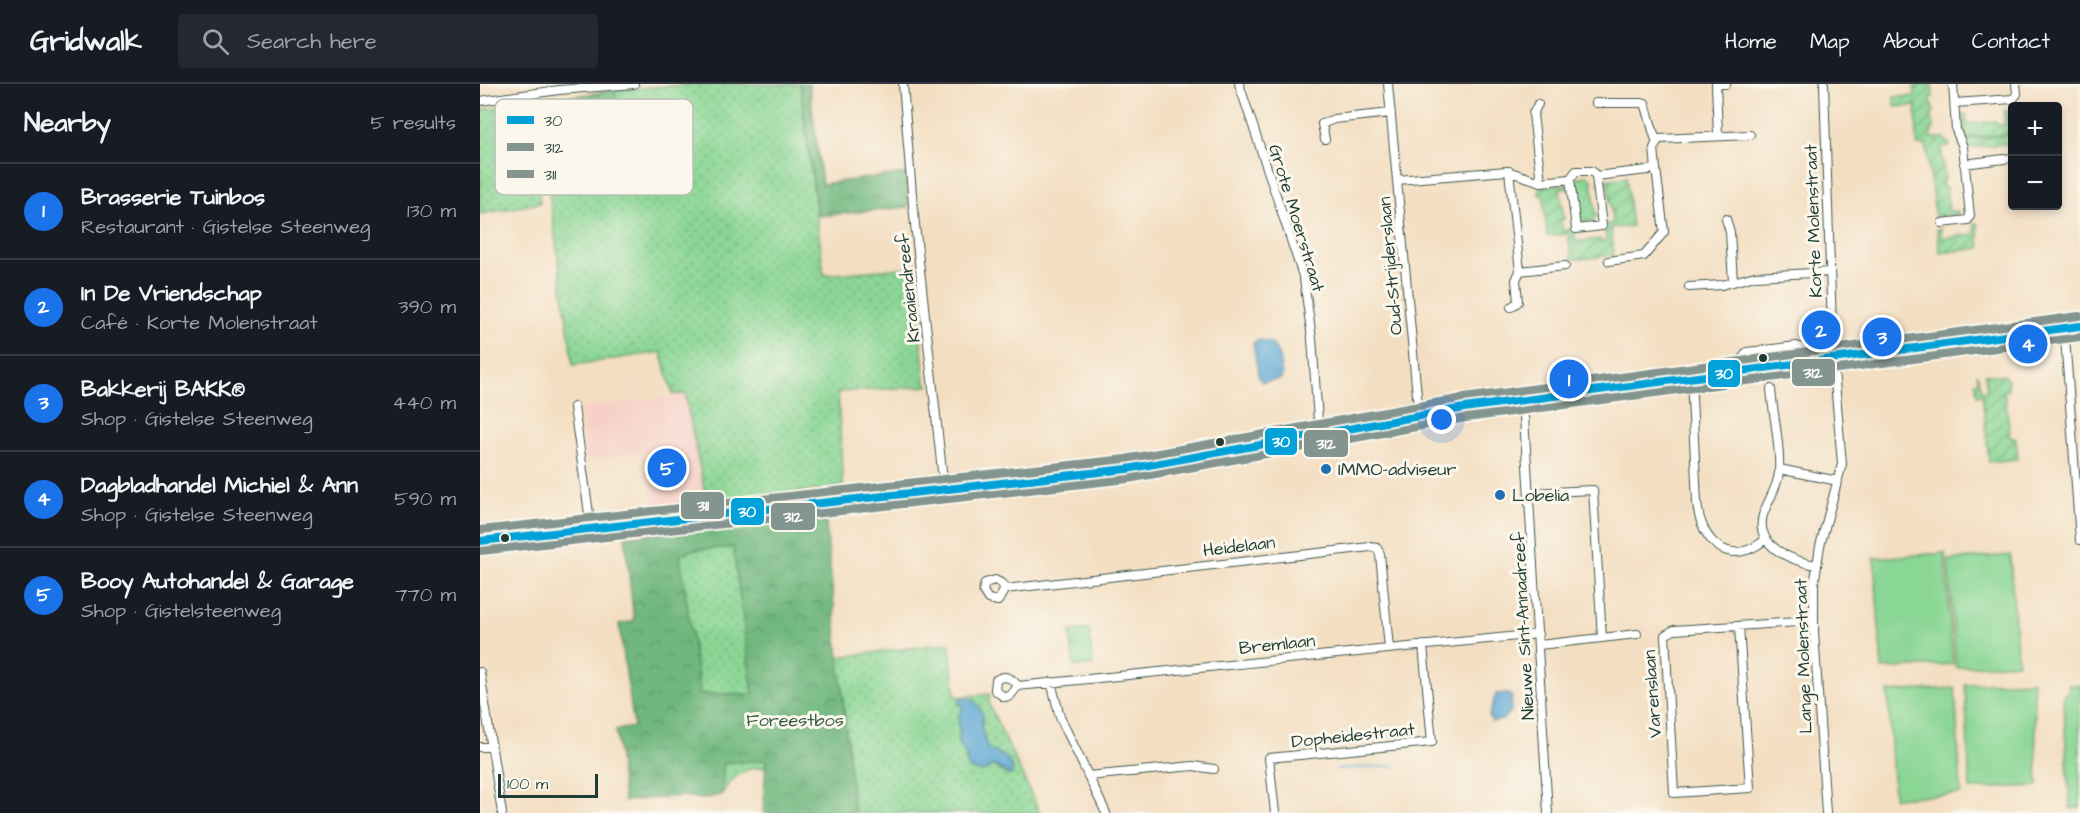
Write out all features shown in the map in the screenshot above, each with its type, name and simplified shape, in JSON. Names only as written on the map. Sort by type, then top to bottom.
[{"type":"main road","points":[[480,541],[1126,469],[1523,400],[2075,326]]},
{"type":"street","points":[[480,101],[559,90],[634,84]]},
{"type":"street","name":"Kraaiendreef","points":[[903,84],[944,489]]},
{"type":"street","name":"Grote Moerstraat","points":[[1239,84],[1304,279],[1311,323],[1319,434]]},
{"type":"street","name":"Oud-Strijderslaan","points":[[1388,84],[1419,417]]},
{"type":"street","points":[[1718,135],[1716,84],[1726,84]]},
{"type":"street","name":"Korte Molenstraat","points":[[1824,84],[1833,358]]},
{"type":"street","points":[[1942,223],[1970,218],[1963,147],[1956,130],[1953,84]]},
{"type":"street","points":[[1954,104],[2013,99],[2017,94],[2016,84]]},
{"type":"street","points":[[1596,104],[1645,103],[1656,141],[1654,148],[1664,232],[1644,256],[1609,261]]},
{"type":"street","points":[[1538,104],[1533,114],[1540,182]]},
{"type":"street","points":[[1325,139],[1322,124],[1334,119],[1391,113]]},
{"type":"street","points":[[1656,141],[1662,138],[1750,135]]},
{"type":"street","points":[[1964,164],[2008,159]]},
{"type":"street","points":[[1596,176],[1656,169]]},
{"type":"street","points":[[1509,171],[1521,271],[1516,280],[1518,302],[1511,307]]},
{"type":"street","points":[[1397,180],[1509,171],[1540,182],[1570,179]]},
{"type":"street","points":[[1576,171],[1592,171],[1596,176],[1602,226],[1576,229],[1570,179],[1576,171]]},
{"type":"street","points":[[1726,219],[1730,232],[1733,282]]},
{"type":"street","points":[[1521,271],[1565,266]]},
{"type":"street","points":[[1689,287],[1733,282],[1755,276],[1830,272]]},
{"type":"street","points":[[2075,326],[2065,337],[2080,540]]},
{"type":"street","points":[[1734,371],[1747,352],[1797,346],[1813,360]]},
{"type":"street","name":"Lange Molenstraat","points":[[1826,813],[1814,621],[1816,565],[1842,464],[1833,358]]},
{"type":"street","points":[[1691,376],[1697,503],[1701,524],[1716,544],[1734,554],[1750,551],[1766,539]]},
{"type":"street","points":[[1771,389],[1779,469],[1762,518],[1766,539],[1792,559],[1816,565]]},
{"type":"street","name":"Nieuwe Sint-Annadreef","points":[[1523,400],[1548,813]]},
{"type":"street","points":[[574,407],[591,528]]},
{"type":"street","points":[[1779,469],[1838,481]]},
{"type":"street","points":[[1530,494],[1593,490],[1602,638]]},
{"type":"street","name":"Heidelaan","points":[[1005,589],[1377,548],[1380,554],[1389,648]]},
{"type":"street","name":"Varenslaan","points":[[1739,626],[1750,788],[1674,794],[1665,635],[1674,630],[1814,621]]},
{"type":"street","name":"Bremlaan","points":[[1018,686],[1538,633]]},
{"type":"street","points":[[1539,645],[1637,634]]},
{"type":"street","name":"Dopheidestraat","points":[[1275,813],[1269,758],[1432,742],[1423,645]]},
{"type":"street","points":[[480,672],[502,813]]},
{"type":"street","points":[[1051,682],[1060,717],[1106,813]]},
{"type":"street","points":[[480,747],[491,747]]},
{"type":"street","points":[[1088,776],[1193,766],[1214,769]]},
{"type":"shaded area","points":[[673,394],[685,394],[707,503],[654,509],[647,452],[586,460],[580,408],[673,397]]},
{"type":"green space","points":[[696,84],[800,84],[824,275],[914,267],[925,381],[929,386],[838,392],[843,487],[707,503],[685,394],[673,394],[661,352],[573,365],[549,195],[693,195],[693,99],[616,99],[615,90]]},
{"type":"green space","points":[[800,84],[809,84],[822,184],[906,173],[908,207],[818,216]]},
{"type":"green space","points":[[1918,84],[1932,84],[1933,97],[1930,98],[1934,113],[1931,114],[1934,129],[1931,130],[1932,138],[1945,138],[1945,142],[1949,142],[1950,146],[1941,147],[1945,180],[1942,180],[1943,187],[1946,188],[1949,211],[1958,211],[1958,214],[1935,217],[1926,145],[1917,145],[1916,106],[1895,107],[1894,97],[1915,96],[1914,86],[1918,89]]},
{"type":"green space","points":[[615,90],[616,99],[563,99]]},
{"type":"green space","points":[[495,108],[495,195],[539,195],[540,203],[480,214],[480,110]]},
{"type":"green space","points":[[2004,111],[2008,111],[2008,134],[1967,138],[1964,135],[1963,114],[1966,114],[1967,124],[1995,121],[1999,125],[2005,125]]},
{"type":"green space","points":[[2008,135],[2008,143],[1968,148],[1967,139]]},
{"type":"green space","points":[[1588,176],[1592,180],[1596,217],[1592,221],[1583,222],[1580,219],[1575,181],[1579,177]]},
{"type":"green space","points":[[1626,177],[1632,226],[1611,228],[1614,255],[1572,260],[1568,234],[1547,236],[1543,195],[1539,195],[1539,187],[1568,184],[1569,188],[1560,190],[1564,219],[1561,220],[1562,229],[1568,232],[1568,229],[1574,228],[1576,242],[1600,239],[1601,242],[1606,241],[1604,225],[1613,223],[1608,184],[1599,185],[1599,181]]},
{"type":"green space","points":[[1974,224],[1978,224],[1980,248],[1940,253],[1937,229],[1941,228],[1942,238],[1975,234]]},
{"type":"green space","points":[[1977,373],[1982,391],[1987,390],[1985,374],[2004,376],[2008,380],[2008,390],[2004,391],[2010,431],[2008,436],[2016,438],[2018,459],[1989,462],[1982,394],[1977,395],[1975,382],[1978,381]]},
{"type":"green space","name":"Foreestbos","points":[[825,515],[854,813],[763,813],[766,760],[724,763],[721,795],[703,799],[683,796],[624,801],[616,730],[634,727],[619,624],[634,621],[625,537]],"holes":[[[733,547],[753,694],[700,694],[680,555],[692,550]]]},
{"type":"green space","points":[[734,547],[753,694],[700,694],[679,555],[692,550]]},
{"type":"green space","points":[[1945,553],[1953,664],[1882,669],[1874,558]]},
{"type":"green space","points":[[2010,555],[2018,663],[1956,667],[1948,560]]},
{"type":"green space","points":[[1089,629],[1093,665],[1074,667],[1070,631]]},
{"type":"green space","points":[[949,643],[956,697],[990,694],[989,704],[1040,813],[854,813],[838,657]],"holes":[[[975,701],[983,721],[981,726],[987,748],[1002,755],[1011,775],[1005,774],[992,765],[982,772],[966,762],[965,753],[958,743],[960,729],[958,724],[963,708],[959,703]]]},
{"type":"green space","points":[[2033,681],[2038,786],[1970,789],[1965,684]]},
{"type":"green space","points":[[2069,685],[2080,685],[2080,808],[2070,808],[2063,696],[2069,690]]},
{"type":"green space","points":[[1955,688],[1961,794],[1894,798],[1888,692]]},
{"type":"green space","points":[[766,760],[767,767],[752,768],[740,774],[721,795],[724,763]]},
{"type":"water","points":[[1258,340],[1269,342],[1277,351],[1281,379],[1262,382],[1259,378],[1253,343]]},
{"type":"water","points":[[1506,693],[1512,697],[1511,711],[1502,720],[1492,722],[1489,716],[1496,694]]},
{"type":"water","points":[[964,697],[975,701],[983,715],[981,726],[987,748],[1008,759],[1013,772],[1011,775],[993,765],[983,772],[969,769],[965,753],[958,743],[960,729],[958,717],[963,708],[959,699]]},
{"type":"waterway","points":[[1337,769],[1395,766]]},
{"type":"transit line","name":"311","points":[[480,530],[1125,459],[1463,398],[2079,316]]},
{"type":"transit line","name":"30","points":[[480,541],[1127,469],[1464,408],[2080,326]]},
{"type":"transit line","name":"312","points":[[481,551],[1128,479],[1466,418],[2080,337]]},
{"type":"place","name":"In De Vriendschap","points":[[1821,330]]},
{"type":"place","name":"Bakkerij BAKK®","points":[[1882,337]]},
{"type":"place","name":"Dagbladhandel Michiel & Ann","points":[[2028,344]]},
{"type":"place","name":"Brasserie Tuinbos","points":[[1569,379]]},
{"type":"place","name":"Booy Autohandel & Garage","points":[[667,468]]},
{"type":"place","name":"IMMO-adviseur","points":[[1326,469]]},
{"type":"place","name":"Lobelia","points":[[1500,495]]}]
